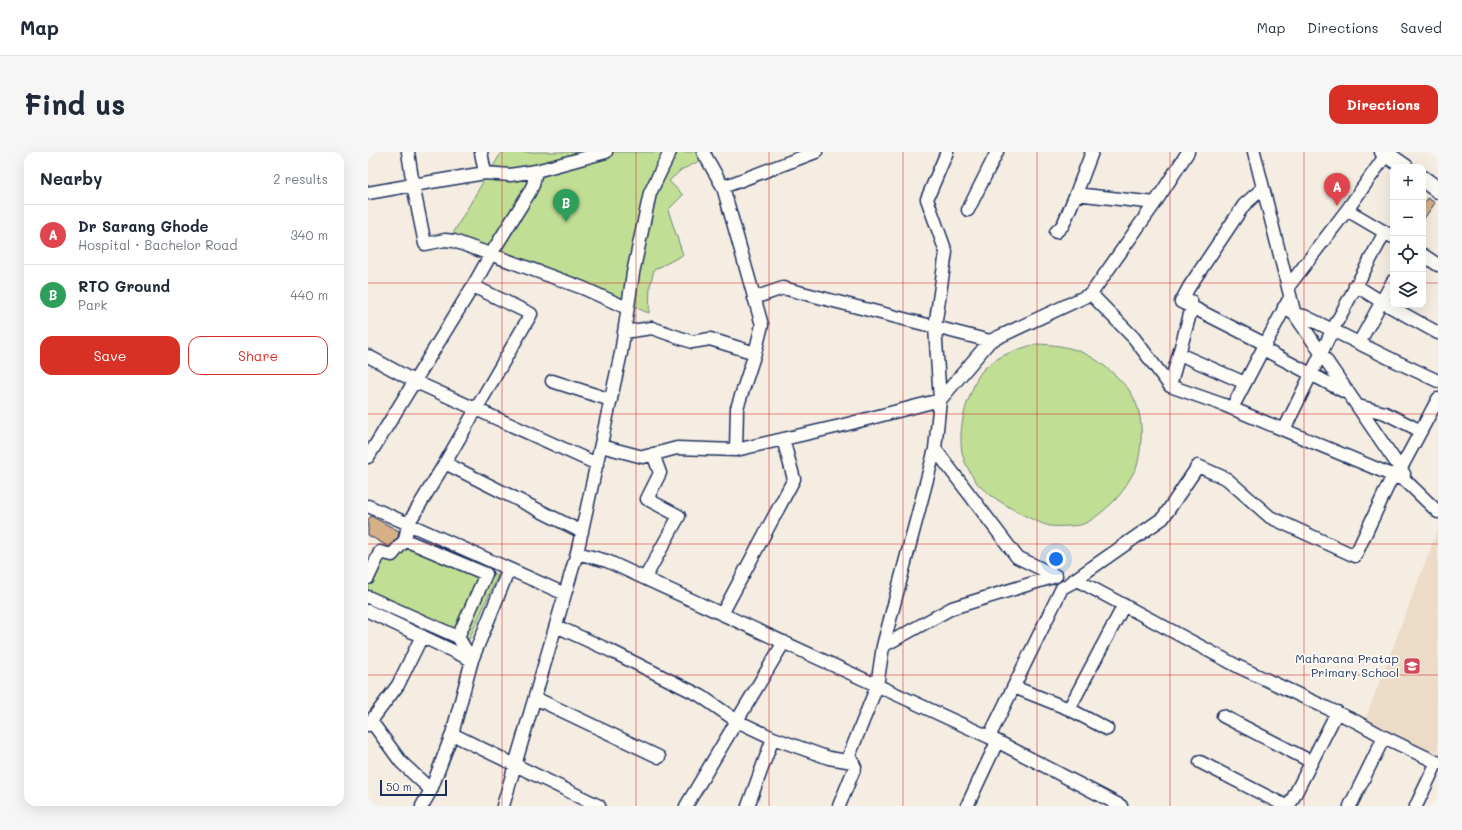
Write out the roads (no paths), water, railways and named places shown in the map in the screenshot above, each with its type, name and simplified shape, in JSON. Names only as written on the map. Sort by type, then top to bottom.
[{"type":"main road","points":[[1386,153],[1401,164]]},
{"type":"main road","points":[[1426,181],[1438,190]]},
{"type":"street","points":[[408,152],[425,244],[449,240],[583,288],[627,308]]},
{"type":"street","points":[[481,152],[485,173]]},
{"type":"street","points":[[368,193],[485,173],[510,175],[536,171],[606,152]]},
{"type":"street","points":[[503,806],[577,553],[621,353],[627,308],[650,193],[670,152]]},
{"type":"street","points":[[704,152],[723,187],[762,325],[756,353],[737,408],[736,450]]},
{"type":"street","points":[[723,187],[816,152]]},
{"type":"street","points":[[839,806],[855,766],[849,756],[877,686],[883,646],[935,449],[940,400],[935,327],[946,252],[927,199],[948,152]]},
{"type":"street","points":[[968,210],[997,152]]},
{"type":"street","points":[[1056,232],[1063,225],[1092,152]]},
{"type":"street","points":[[601,446],[643,457],[677,448],[736,450],[840,426],[940,400],[990,341],[1091,294],[1155,203],[1188,152]]},
{"type":"street","points":[[1254,152],[1295,315]]},
{"type":"street","points":[[1232,408],[1284,308],[1289,291],[1386,153]]},
{"type":"street","points":[[368,457],[416,382],[473,286],[490,254],[529,193],[533,185],[536,171]]},
{"type":"street","points":[[1263,188],[1244,205],[1189,287],[1181,302],[1351,396]]},
{"type":"street","points":[[1076,194],[1155,203]]},
{"type":"street","points":[[1284,430],[1321,351],[1356,285],[1389,234],[1347,210]]},
{"type":"street","points":[[1426,257],[1438,265]]},
{"type":"street","points":[[1356,285],[1382,302],[1438,333]]},
{"type":"street","points":[[368,578],[380,552],[392,555],[405,540],[408,524],[532,314],[473,286]]},
{"type":"street","points":[[1359,343],[1390,287]]},
{"type":"street","points":[[754,298],[783,288],[990,341]]},
{"type":"street","points":[[1091,294],[1134,338],[1170,386],[1232,408],[1284,430],[1397,472]]},
{"type":"street","points":[[1170,386],[1192,307]]},
{"type":"street","points":[[1284,308],[1295,315],[1321,351],[1358,406],[1397,472],[1438,512]]},
{"type":"street","points":[[1295,315],[1304,316],[1333,329],[1392,360],[1438,381]]},
{"type":"street","points":[[624,332],[652,328],[692,342],[710,339],[756,353]]},
{"type":"street","points":[[1179,354],[1245,383]]},
{"type":"street","points":[[368,356],[416,382],[475,410],[596,464]]},
{"type":"street","points":[[552,381],[611,400]]},
{"type":"street","points":[[967,806],[1014,687],[1062,588],[1163,518],[1198,466],[1227,479],[1270,517],[1355,556],[1397,472],[1438,399]]},
{"type":"street","points":[[1358,406],[1385,413],[1421,431]]},
{"type":"street","points":[[722,614],[794,479],[783,439]]},
{"type":"street","points":[[883,646],[952,608],[1056,576],[1017,557],[935,449]]},
{"type":"street","points":[[645,578],[679,516],[647,499],[660,474],[653,454]]},
{"type":"street","points":[[445,463],[582,532]]},
{"type":"street","points":[[368,506],[565,594]]},
{"type":"street","points":[[405,540],[486,574],[509,569]]},
{"type":"street","points":[[577,553],[607,561],[784,642],[993,740],[1106,802],[1121,806]]},
{"type":"street","points":[[422,806],[431,790],[452,734],[472,660],[509,569]]},
{"type":"street","points":[[458,637],[486,574]]},
{"type":"street","points":[[1062,588],[1077,580],[1239,667],[1337,712],[1384,737],[1438,762],[1416,806]]},
{"type":"street","points":[[368,598],[458,637],[472,660]]},
{"type":"street","points":[[1069,709],[1124,605]]},
{"type":"street","points":[[368,611],[472,660]]},
{"type":"street","points":[[556,626],[611,651],[701,696],[737,721],[773,738],[829,758],[853,762]]},
{"type":"street","points":[[422,636],[398,685],[370,723],[401,762],[431,790]]},
{"type":"street","points":[[686,806],[784,642]]},
{"type":"street","points":[[1014,687],[1069,709],[1107,729]]},
{"type":"street","points":[[535,698],[659,757]]},
{"type":"street","points":[[1289,806],[1337,712]]},
{"type":"street","points":[[1223,716],[1312,762]]},
{"type":"street","points":[[452,734],[516,764],[599,806]]},
{"type":"street","points":[[1350,806],[1384,737]]},
{"type":"street","points":[[748,806],[773,738]]},
{"type":"street","points":[[1200,762],[1286,806]]},
{"type":"place","name":"Dr Sarang Ghode","points":[[1337,206]]},
{"type":"place","name":"RTO Ground","points":[[566,222]]},
{"type":"place","name":"Maharana Pratap Primary School","points":[[1412,666]]}]
